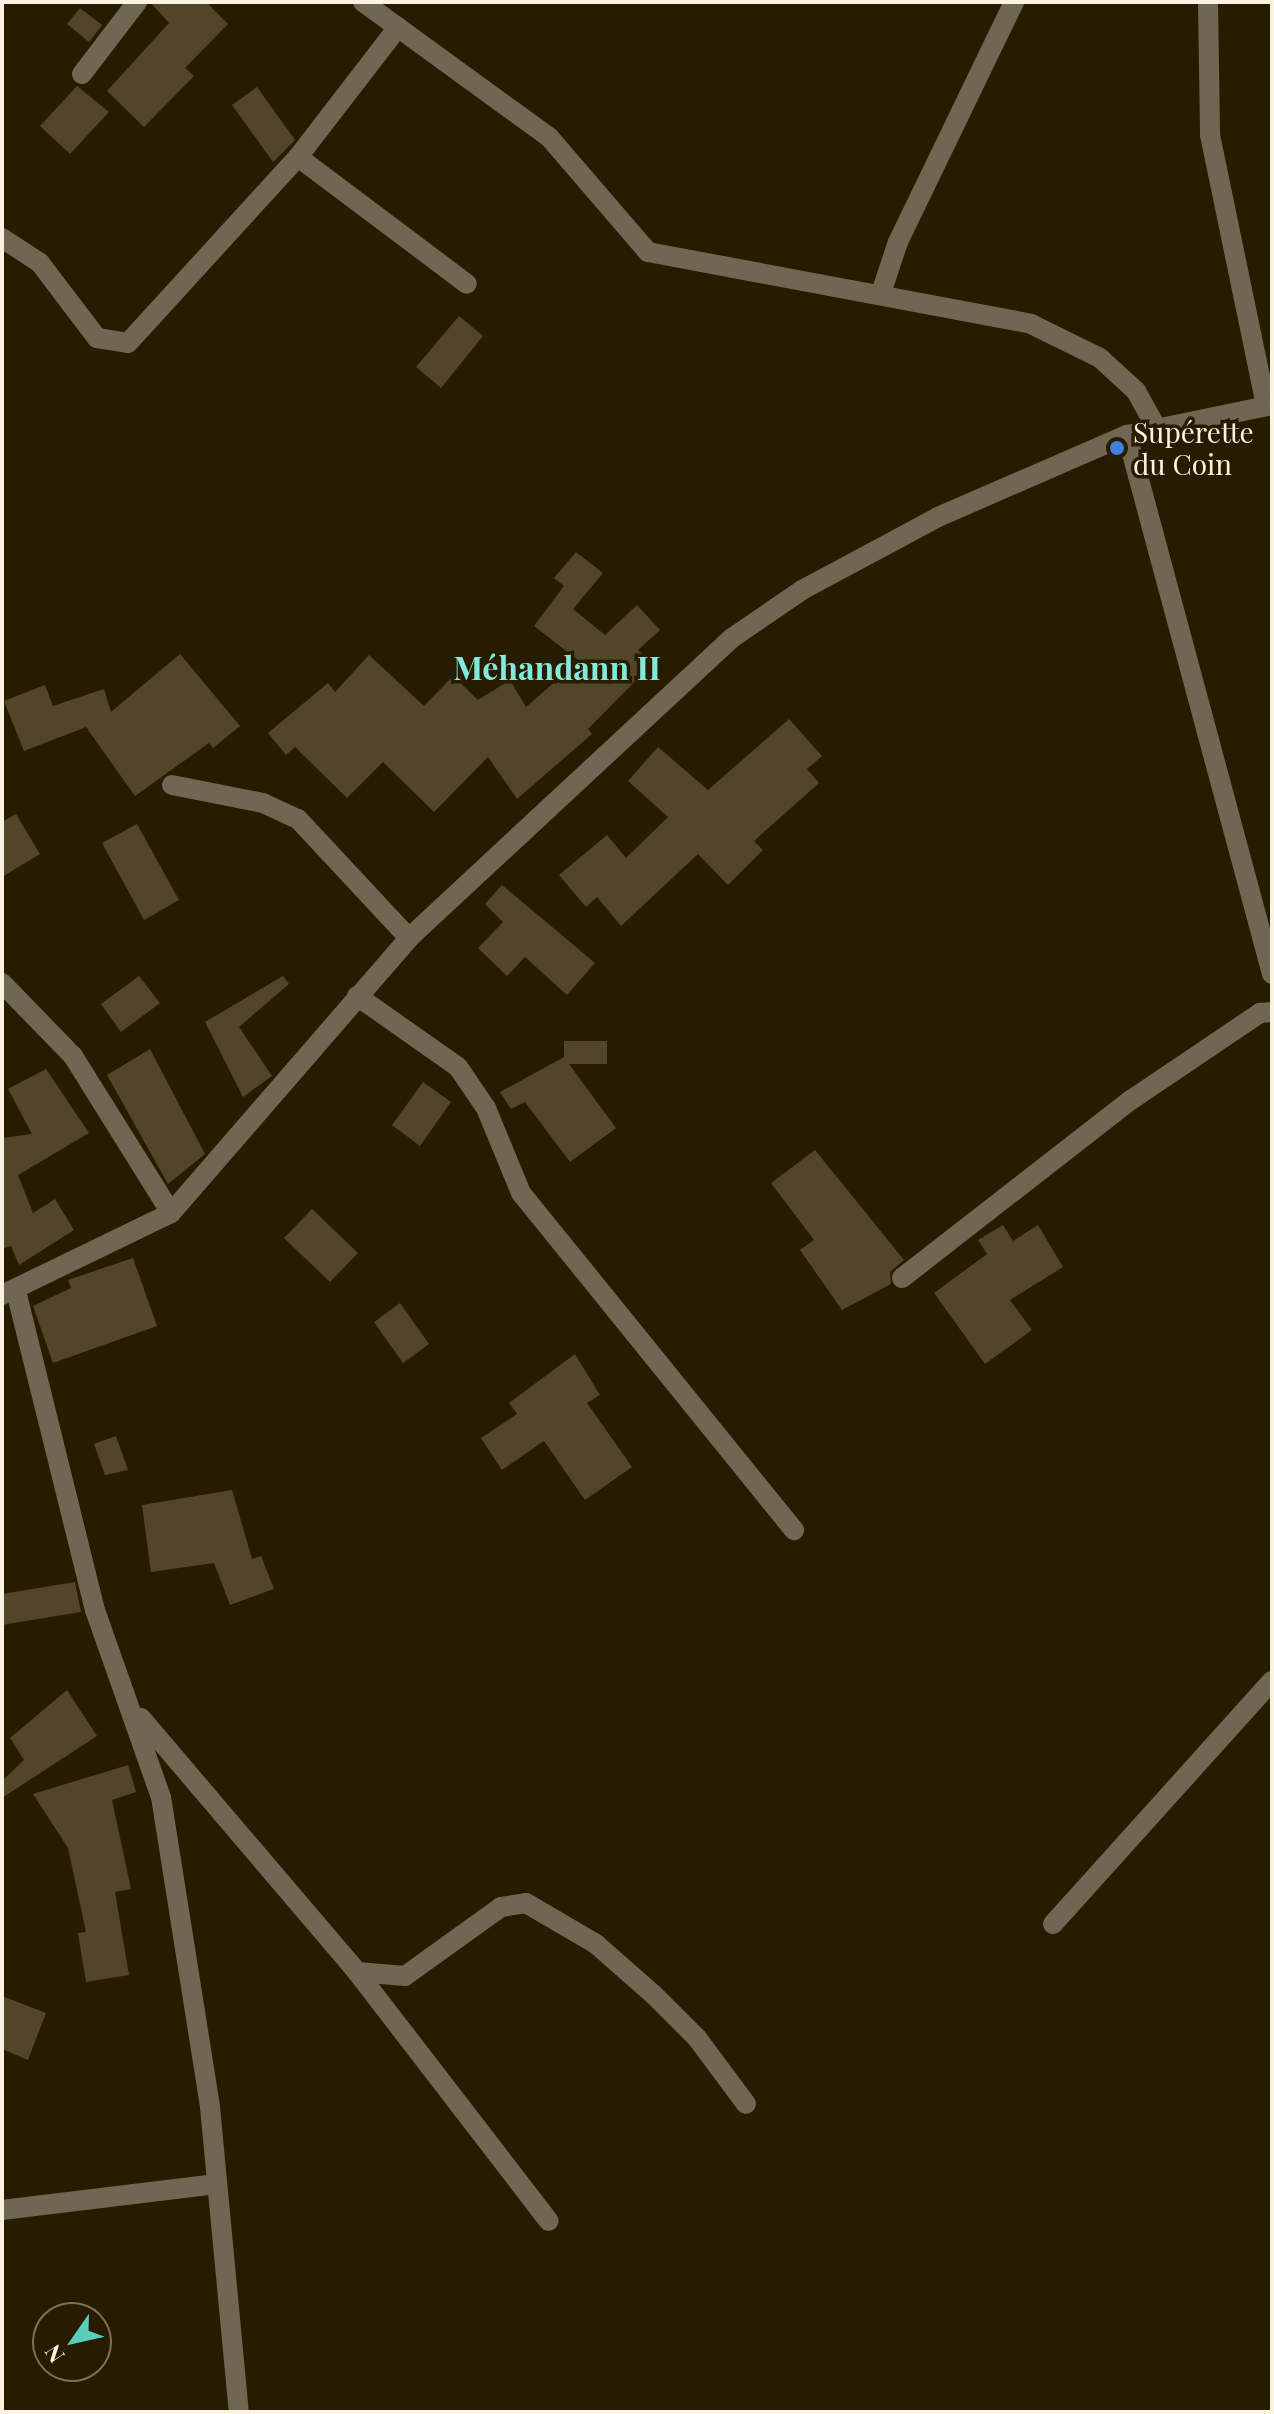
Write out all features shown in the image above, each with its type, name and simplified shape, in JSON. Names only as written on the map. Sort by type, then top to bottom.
[{"type":"street","points":[[82,74],[137,2]]},
{"type":"street","points":[[363,2],[549,137],[648,252],[678,264],[733,264],[1031,324],[1100,358],[1136,391],[1155,425]]},
{"type":"street","points":[[881,293],[898,242],[1014,2]]},
{"type":"street","points":[[239,2412],[186,1927],[138,1716],[91,1596],[9,1293],[171,1213],[291,1082],[357,996],[409,938],[732,638],[802,590],[938,517],[1155,425],[1269,405],[1210,135],[1208,2]]},
{"type":"street","points":[[2,238],[40,263],[97,338],[128,343],[298,157],[398,27]]},
{"type":"street","points":[[298,157],[467,284]]},
{"type":"street","points":[[1127,435],[1272,974]]},
{"type":"street","points":[[172,785],[263,803],[298,819],[409,938]]},
{"type":"street","points":[[2,983],[73,1056],[171,1213]]},
{"type":"street","points":[[357,996],[458,1067],[486,1108],[521,1193],[794,1530]]},
{"type":"street","points":[[902,1278],[1131,1100],[1260,1013],[1272,1012]]},
{"type":"street","points":[[1053,1924],[1272,1681]]},
{"type":"street","points":[[138,1716],[357,1972],[549,2221]]},
{"type":"street","points":[[357,1972],[405,1976],[501,1907],[526,1903],[596,1944],[653,1994],[697,2038],[746,2104]]},
{"type":"street","points":[[2,2210],[216,2184]]},
{"type":"building","points":[[150,2],[206,2],[228,24],[185,68],[194,76],[144,127],[107,91],[169,23]]},
{"type":"building","points":[[80,8],[102,25],[89,42],[67,24]]},
{"type":"building","points":[[77,86],[109,112],[70,154],[40,126]]},
{"type":"building","points":[[257,87],[295,140],[273,162],[232,105]]},
{"type":"building","points":[[459,316],[483,336],[441,388],[416,367]]},
{"type":"building","points":[[576,552],[603,573],[573,609],[605,635],[637,605],[660,630],[638,650],[653,663],[588,729],[592,734],[517,799],[488,757],[434,812],[383,762],[347,798],[295,747],[286,755],[268,733],[328,683],[335,692],[369,655],[424,706],[453,676],[478,700],[510,680],[526,707],[579,661],[534,626],[564,586],[554,578]]},
{"type":"building","points":[[180,654],[240,726],[213,748],[209,743],[135,796],[86,727],[24,751],[4,701],[45,685],[53,706],[104,689],[111,712]]},
{"type":"building","points":[[789,719],[822,756],[807,769],[819,783],[754,841],[763,850],[728,885],[698,854],[621,926],[597,897],[586,907],[559,875],[607,835],[626,858],[668,817],[628,781],[658,747],[708,790]]},
{"type":"building","points":[[16,814],[40,854],[2,877],[2,822]]},
{"type":"building","points":[[137,824],[179,900],[144,920],[102,843]]},
{"type":"building","points":[[502,885],[595,963],[567,995],[525,957],[507,976],[478,948],[503,922],[485,904]]},
{"type":"building","points":[[139,976],[160,1003],[121,1032],[101,1004]]},
{"type":"building","points":[[283,976],[289,984],[239,1027],[272,1076],[243,1097],[205,1022]]},
{"type":"building","points":[[564,1041],[607,1041],[607,1064],[569,1064],[616,1128],[570,1162],[525,1102],[511,1109],[500,1092],[564,1057]]},
{"type":"building","points":[[150,1049],[205,1154],[168,1184],[107,1075]]},
{"type":"building","points":[[46,1069],[89,1133],[18,1175],[33,1213],[55,1199],[74,1230],[19,1265],[11,1246],[2,1249],[2,1138],[32,1134],[8,1089]]},
{"type":"building","points":[[423,1082],[451,1102],[420,1146],[392,1125]]},
{"type":"building","points":[[815,1150],[904,1260],[890,1272],[891,1284],[842,1310],[800,1250],[814,1240],[771,1183]]},
{"type":"building","points":[[312,1209],[358,1253],[330,1282],[284,1238]]},
{"type":"building","points":[[1003,1225],[1013,1241],[1038,1225],[1063,1267],[1010,1300],[1032,1330],[985,1364],[934,1293],[987,1254],[978,1240]]},
{"type":"building","points":[[133,1258],[157,1326],[53,1363],[33,1306],[71,1288],[68,1280]]},
{"type":"building","points":[[400,1303],[429,1344],[403,1363],[374,1322]]},
{"type":"building","points":[[575,1354],[600,1395],[587,1403],[632,1467],[585,1500],[544,1441],[502,1470],[481,1438],[517,1414],[509,1403]]},
{"type":"building","points":[[116,1436],[128,1470],[105,1475],[94,1444]]},
{"type":"building","points":[[232,1490],[252,1559],[261,1556],[274,1589],[230,1605],[214,1563],[151,1572],[142,1505]]},
{"type":"building","points":[[75,1582],[81,1612],[2,1625],[2,1594]]},
{"type":"building","points":[[67,1690],[97,1736],[2,1798],[2,1781],[24,1760],[10,1738]]},
{"type":"building","points":[[128,1765],[136,1792],[112,1800],[131,1889],[115,1892],[129,1975],[86,1982],[78,1933],[86,1932],[68,1848],[33,1794]]},
{"type":"building","points":[[2,1996],[46,2013],[28,2060],[2,2049]]},
{"type":"place","name":"Supérette du Coin","points":[[1117,448]]},
{"type":"district","name":"Méhandann II","points":[[557,667]]}]
